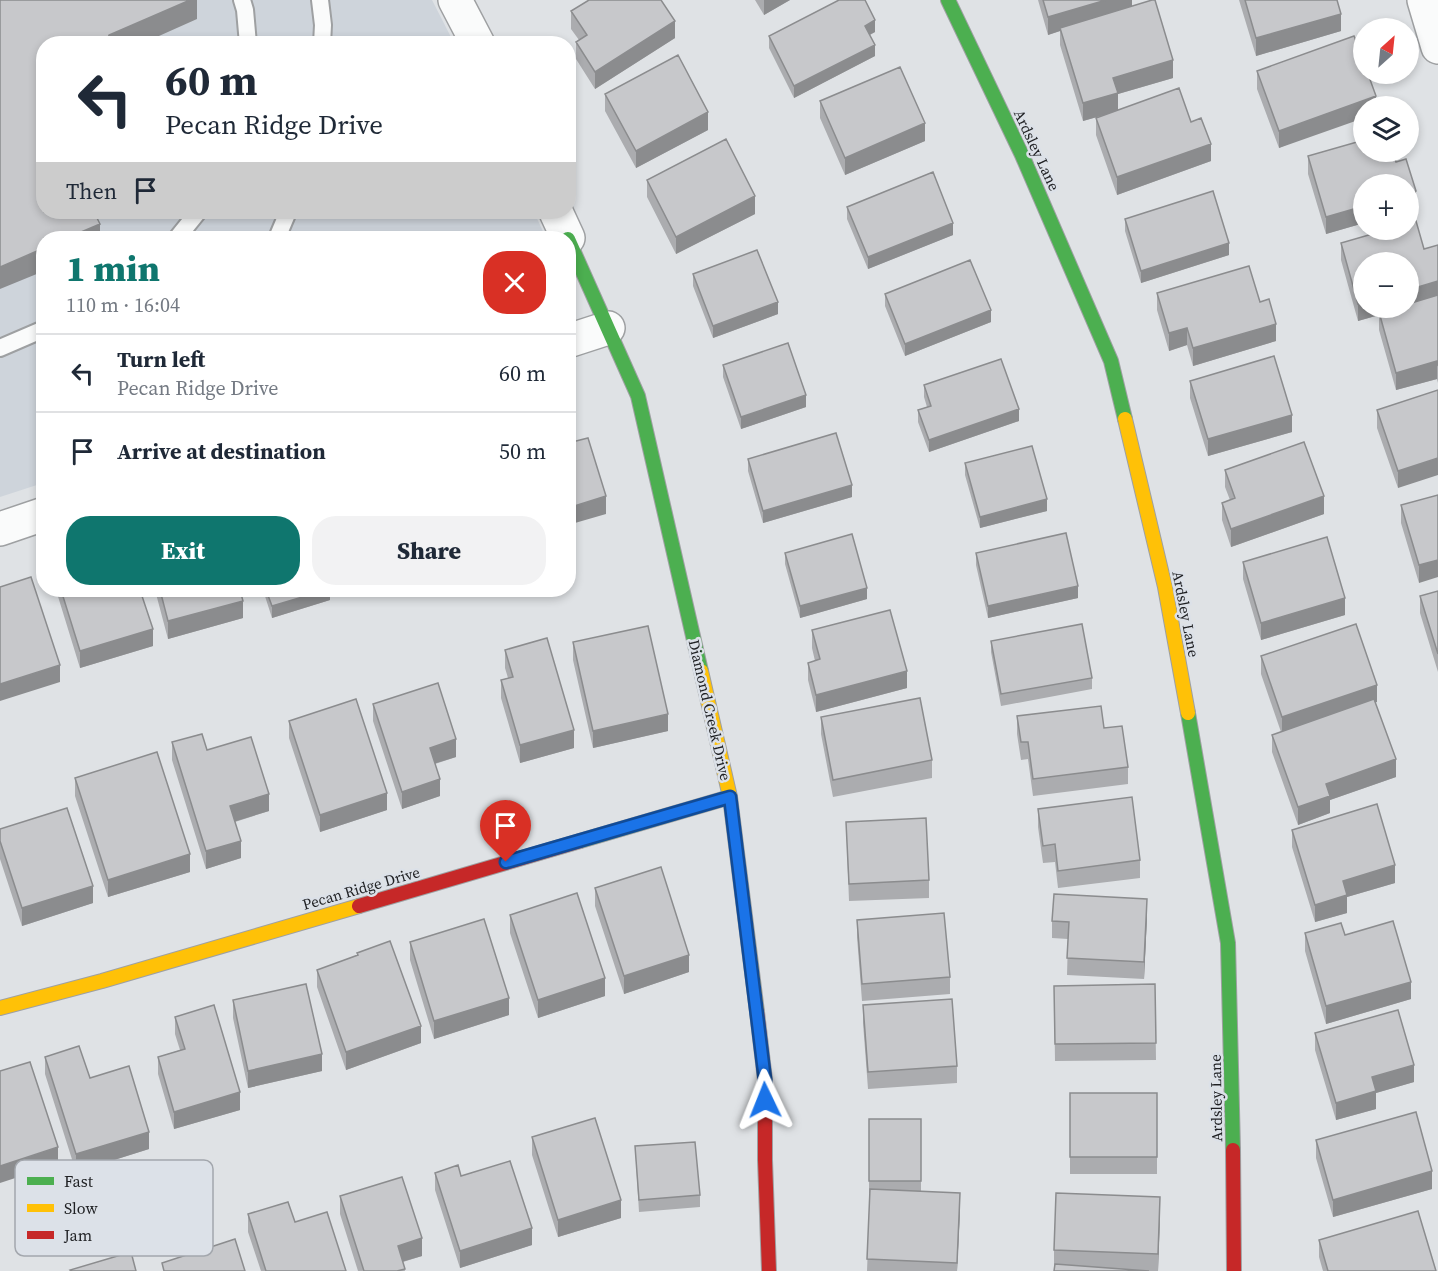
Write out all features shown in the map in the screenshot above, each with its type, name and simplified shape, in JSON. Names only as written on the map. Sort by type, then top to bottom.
[{"type":"street","points":[[455,0],[474,36]]},
{"type":"street","name":"Ardsley Lane","points":[[948,0],[962,34],[1022,155],[1111,361],[1165,587],[1208,820],[1228,944],[1234,1271]]},
{"type":"street","points":[[1424,0],[1438,46]]},
{"type":"street","name":"Diamond Creek Drive","points":[[576,257],[638,396],[730,797],[765,1080],[769,1271]]},
{"type":"street","points":[[576,338],[608,328]]},
{"type":"street","points":[[0,529],[36,517]]},
{"type":"street","name":"Pecan Ridge Drive","points":[[0,1008],[113,978],[730,797]]},
{"type":"lane","points":[[242,0],[247,36]]},
{"type":"lane","points":[[320,0],[322,36]]},
{"type":"lane","points":[[183,231],[192,219]]},
{"type":"lane","points":[[0,348],[36,332]]},
{"type":"shaded area","points":[[0,0],[432,0],[450,36],[36,36],[36,219],[537,219],[543,231],[36,231],[36,485],[0,497]]},
{"type":"building","points":[[0,0],[190,0],[109,36],[36,36],[36,219],[98,219],[100,224],[84,231],[36,231],[36,251],[0,267]]},
{"type":"building","points":[[589,0],[661,0],[675,21],[595,72],[576,42],[587,35],[571,11]]},
{"type":"building","points":[[839,0],[865,0],[875,20],[865,26],[875,45],[794,86],[769,36]]},
{"type":"building","points":[[1043,0],[1106,0],[1048,17]]},
{"type":"building","points":[[1155,0],[1173,60],[1113,78],[1118,93],[1083,103],[1060,28]]},
{"type":"building","points":[[1245,0],[1337,0],[1341,14],[1256,38]]},
{"type":"building","points":[[1353,36],[1353,84],[1372,84],[1376,96],[1353,96],[1353,104],[1279,131],[1257,71]]},
{"type":"building","points":[[678,55],[708,112],[636,151],[605,94]]},
{"type":"building","points":[[900,67],[925,123],[845,158],[820,101]]},
{"type":"building","points":[[1179,88],[1191,122],[1201,118],[1211,144],[1117,177],[1096,118]]},
{"type":"building","points":[[726,139],[755,196],[676,237],[647,180]]},
{"type":"building","points":[[1353,143],[1353,162],[1407,162],[1411,174],[1353,174],[1353,209],[1326,217],[1308,156]]},
{"type":"building","points":[[933,172],[953,223],[868,257],[847,207]]},
{"type":"building","points":[[1213,191],[1229,243],[1141,271],[1125,219]]},
{"type":"building","points":[[1419,232],[1424,249],[1438,245],[1438,281],[1419,287],[1419,252],[1353,252],[1353,286],[1341,243],[1353,240],[1419,240]]},
{"type":"building","points":[[757,250],[778,302],[713,326],[693,274]]},
{"type":"building","points":[[970,260],[991,310],[905,344],[885,294]]},
{"type":"building","points":[[1249,266],[1260,302],[1269,299],[1276,324],[1193,348],[1187,328],[1169,333],[1157,293]]},
{"type":"building","points":[[1438,295],[1438,366],[1437,361],[1396,373],[1381,318],[1419,318],[1419,301]]},
{"type":"building","points":[[788,343],[806,395],[741,417],[723,365]]},
{"type":"building","points":[[1274,356],[1292,415],[1208,439],[1190,381]]},
{"type":"building","points":[[1001,359],[1019,409],[929,440],[918,410],[931,406],[924,385]]},
{"type":"building","points":[[1438,390],[1438,458],[1398,471],[1377,410]]},
{"type":"building","points":[[836,433],[852,485],[763,511],[748,459]]},
{"type":"building","points":[[588,438],[606,496],[576,505],[576,441]]},
{"type":"building","points":[[1304,442],[1324,496],[1231,529],[1222,503],[1235,498],[1225,470]]},
{"type":"building","points":[[1032,446],[1047,499],[980,517],[965,463]]},
{"type":"building","points":[[1438,495],[1438,560],[1419,565],[1401,505]]},
{"type":"building","points":[[1066,533],[1078,586],[988,606],[976,553]]},
{"type":"building","points":[[852,534],[867,588],[800,606],[785,553]]},
{"type":"building","points":[[1327,537],[1345,598],[1261,623],[1243,562]]},
{"type":"building","points":[[31,577],[60,665],[0,684],[0,587]]},
{"type":"building","points":[[1438,591],[1438,654],[1420,596]]},
{"type":"building","points":[[63,597],[142,597],[153,629],[80,651]]},
{"type":"building","points":[[162,597],[242,597],[243,601],[168,621]]},
{"type":"building","points":[[269,597],[302,597],[272,606]]},
{"type":"building","points":[[890,610],[907,671],[816,695],[808,663],[820,659],[812,630]]},
{"type":"building","points":[[1082,624],[1092,678],[1001,694],[991,641]]},
{"type":"building","points":[[1356,624],[1377,685],[1282,717],[1261,656]]},
{"type":"building","points":[[648,626],[668,714],[593,731],[573,642]]},
{"type":"building","points":[[547,638],[574,730],[520,745],[501,680],[513,677],[505,650]]},
{"type":"building","points":[[438,683],[456,739],[430,748],[440,779],[402,792],[373,704]]},
{"type":"building","points":[[920,698],[932,760],[833,780],[821,717]]},
{"type":"building","points":[[356,699],[387,793],[320,815],[289,721]]},
{"type":"building","points":[[1374,699],[1396,759],[1326,784],[1330,796],[1298,807],[1272,735]]},
{"type":"building","points":[[1101,706],[1104,728],[1122,726],[1128,767],[1033,779],[1028,742],[1021,742],[1017,716]]},
{"type":"building","points":[[202,734],[207,750],[251,737],[269,794],[230,806],[241,841],[206,851],[172,742]]},
{"type":"building","points":[[157,752],[190,854],[108,880],[75,778]]},
{"type":"building","points":[[1132,797],[1140,860],[1058,871],[1055,844],[1043,846],[1038,809]]},
{"type":"building","points":[[1377,804],[1395,865],[1343,881],[1347,895],[1315,905],[1292,830]]},
{"type":"building","points":[[67,808],[93,886],[22,908],[0,841],[0,829]]},
{"type":"building","points":[[926,818],[929,880],[849,884],[846,822]]},
{"type":"building","points":[[661,867],[689,955],[624,976],[595,888]]},
{"type":"building","points":[[577,893],[605,978],[538,1000],[510,915]]},
{"type":"building","points":[[1054,894],[1147,899],[1144,962],[1067,958],[1069,922],[1052,921]]},
{"type":"building","points":[[944,913],[950,977],[862,984],[857,920]]},
{"type":"building","points":[[484,919],[509,998],[434,1021],[410,942]]},
{"type":"building","points":[[1393,921],[1411,982],[1326,1006],[1305,933],[1341,923],[1345,935]]},
{"type":"building","points":[[390,941],[421,1026],[346,1052],[317,970]]},
{"type":"building","points":[[306,984],[322,1054],[248,1071],[233,1000]]},
{"type":"building","points":[[1155,984],[1156,1043],[1055,1044],[1054,986]]},
{"type":"building","points":[[952,999],[957,1066],[868,1072],[863,1005]]},
{"type":"building","points":[[214,1005],[240,1092],[174,1112],[158,1057],[185,1049],[175,1017]]},
{"type":"building","points":[[1398,1010],[1414,1065],[1372,1077],[1376,1091],[1336,1103],[1315,1033]]},
{"type":"building","points":[[79,1046],[90,1078],[129,1066],[149,1132],[76,1154],[45,1057]]},
{"type":"building","points":[[30,1062],[58,1147],[0,1166],[0,1071]]},
{"type":"building","points":[[1070,1093],[1157,1093],[1157,1157],[1070,1157]]},
{"type":"building","points":[[1416,1112],[1432,1171],[1333,1200],[1316,1140]]},
{"type":"building","points":[[595,1118],[621,1200],[558,1220],[532,1137]]},
{"type":"building","points":[[869,1119],[921,1119],[921,1181],[869,1181]]},
{"type":"building","points":[[695,1142],[700,1195],[639,1200],[635,1146]]},
{"type":"building","points":[[510,1161],[532,1228],[460,1251],[435,1173],[458,1165],[461,1176]]},
{"type":"building","points":[[402,1177],[422,1238],[398,1246],[405,1269],[364,1271],[340,1196]]},
{"type":"building","points":[[870,1189],[960,1193],[957,1263],[867,1259]]},
{"type":"building","points":[[1056,1193],[1160,1197],[1158,1254],[1054,1250]]},
{"type":"building","points":[[288,1202],[295,1222],[327,1212],[346,1271],[266,1271],[248,1214]]},
{"type":"building","points":[[1418,1211],[1436,1271],[1328,1271],[1319,1240]]},
{"type":"building","points":[[235,1239],[245,1271],[164,1271],[162,1263],[183,1256],[213,1256],[213,1246]]},
{"type":"building","points":[[117,1256],[132,1256],[136,1271],[71,1271]]},
{"type":"building","points":[[1055,1264],[1149,1271],[1054,1271]]},
{"type":"traffic: fast","points":[[948,0],[1022,155],[1111,361],[1125,419]]},
{"type":"traffic: fast","points":[[576,257],[638,396],[701,671]]},
{"type":"traffic: fast","points":[[1188,713],[1228,943],[1233,1150]]},
{"type":"traffic: fast","points":[[580,841],[730,797]]},
{"type":"traffic: slow","points":[[1125,419],[1165,587],[1188,713]]},
{"type":"traffic: slow","points":[[701,671],[730,797],[757,1012]]},
{"type":"traffic: slow","points":[[0,1008],[102,981],[359,906]]},
{"type":"traffic: jam","points":[[359,906],[580,841]]},
{"type":"traffic: jam","points":[[757,1012],[765,1080],[769,1271]]},
{"type":"traffic: jam","points":[[1233,1150],[1234,1271]]},
{"type":"route","points":[[506,862],[730,797],[765,1080],[765,1100]]}]
